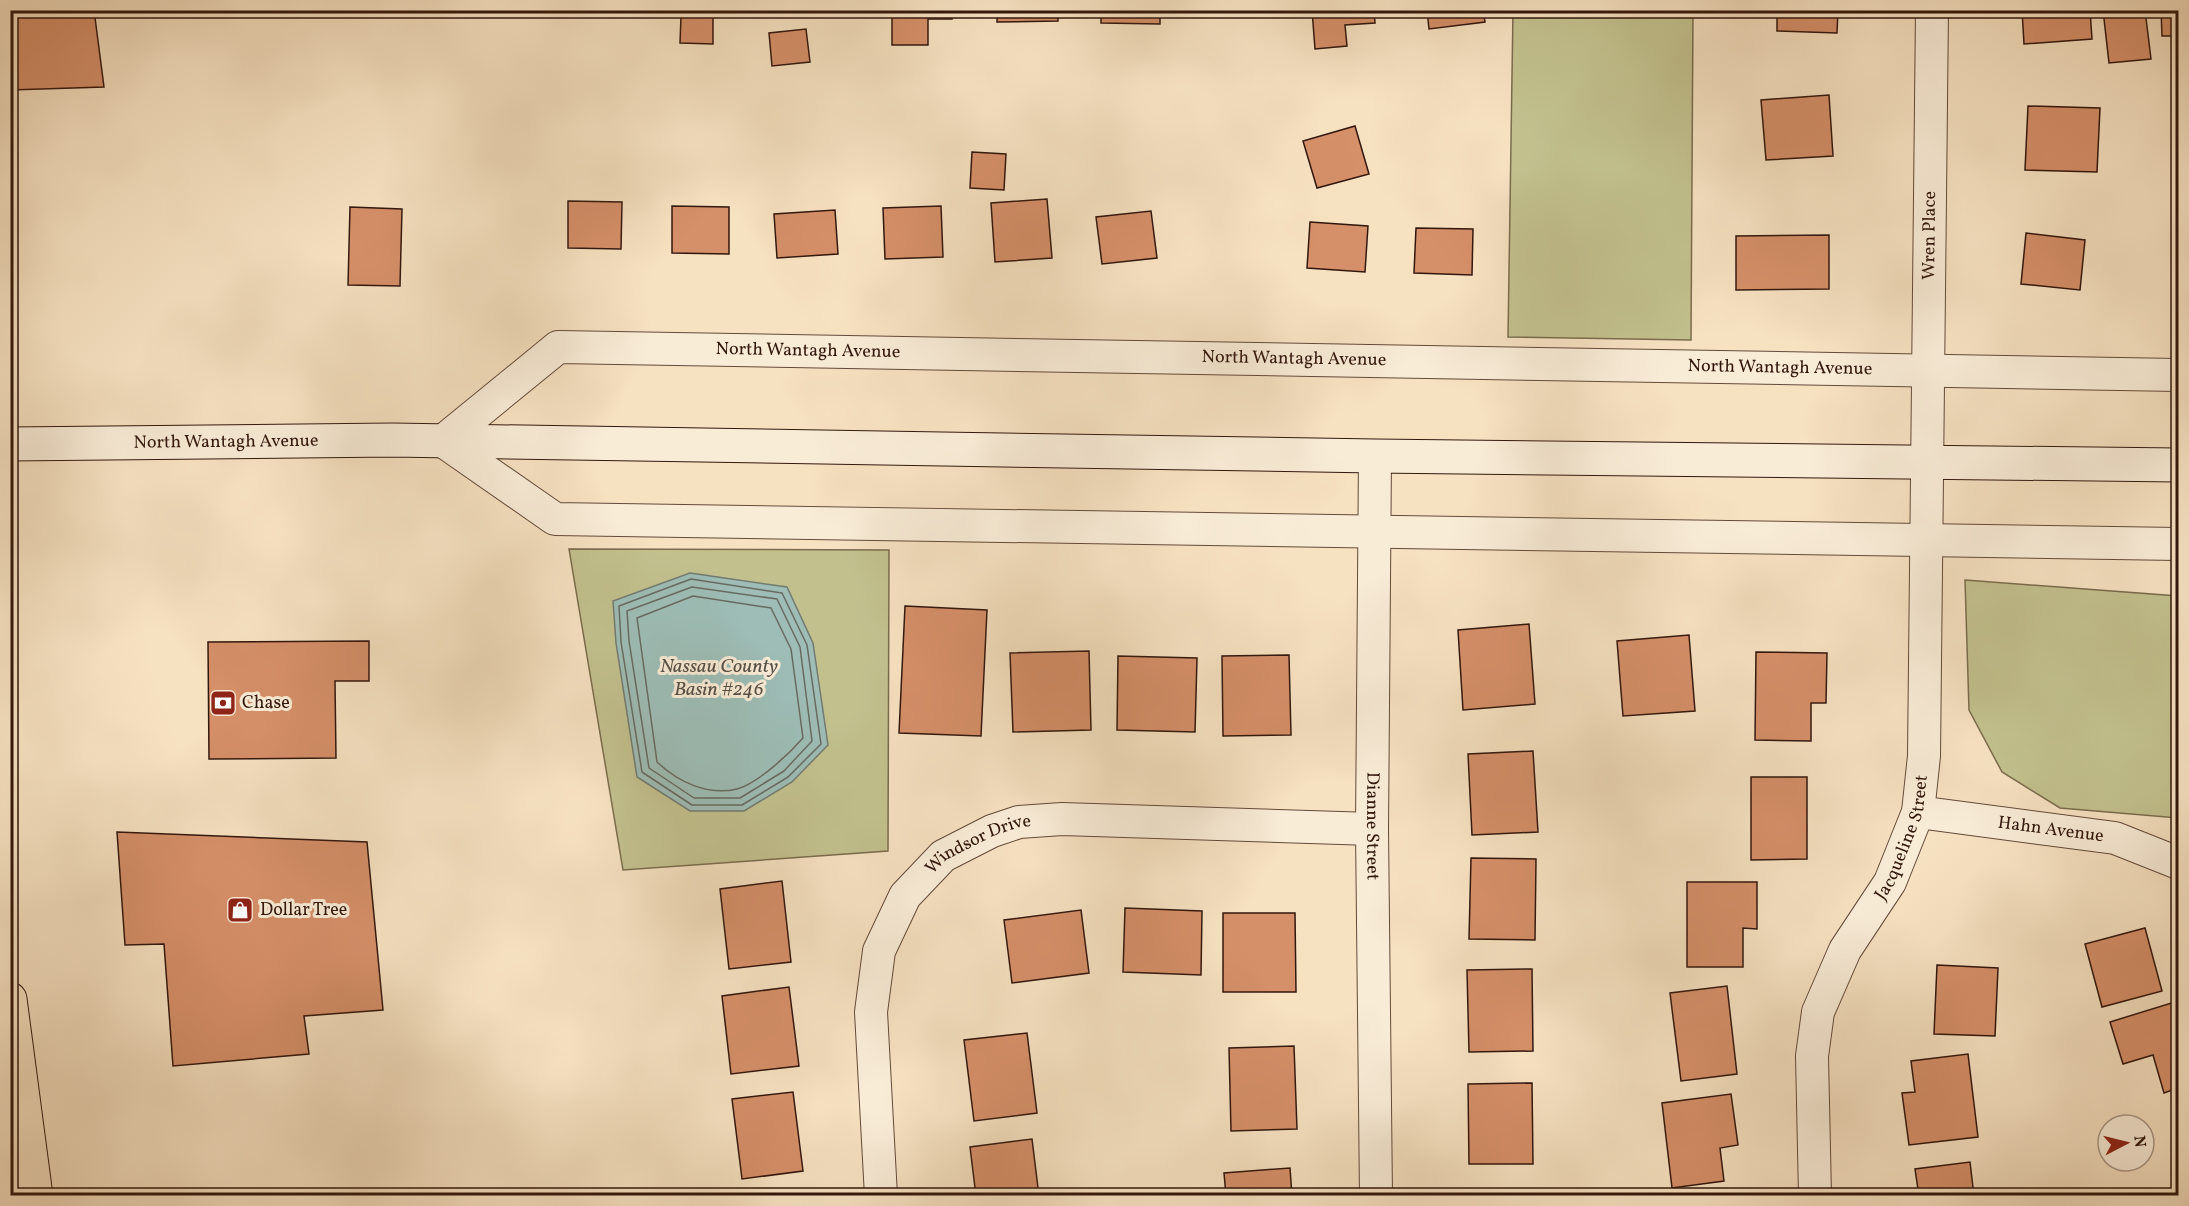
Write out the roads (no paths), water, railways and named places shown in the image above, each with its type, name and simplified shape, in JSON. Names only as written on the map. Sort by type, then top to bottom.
[{"type":"main road","name":"North Wantagh Avenue","points":[[10,444],[443,441],[1375,456],[2178,465]]},
{"type":"main road","points":[[10,999],[36,1196]]},
{"type":"street","name":"Wren Place","points":[[1926,462],[1932,10]]},
{"type":"street","name":"North Wantagh Avenue","points":[[443,441],[558,347],[2178,375]]},
{"type":"street","points":[[443,441],[555,519],[2178,544]]},
{"type":"street","name":"Dianne Street","points":[[1375,456],[1372,829],[1376,1196]]},
{"type":"street","name":"Jacqueline Street","points":[[1815,1196],[1812,1056],[1818,1012],[1845,950],[1890,882],[1918,812],[1924,756],[1926,462]]},
{"type":"street","name":"Hahn Avenue","points":[[1918,812],[2115,838],[2178,863]]},
{"type":"street","name":"Windsor Drive","points":[[881,1196],[871,1012],[879,951],[905,896],[943,856],[992,831],[1019,822],[1062,819],[1372,829]]},
{"type":"water","name":"Nassau County Basin #246","points":[[690,573],[787,587],[813,643],[828,745],[792,782],[744,811],[690,811],[637,777],[616,643],[613,601]]},
{"type":"place","name":"Chase","points":[[223,703]]},
{"type":"place","name":"Dollar Tree","points":[[240,910]]}]
